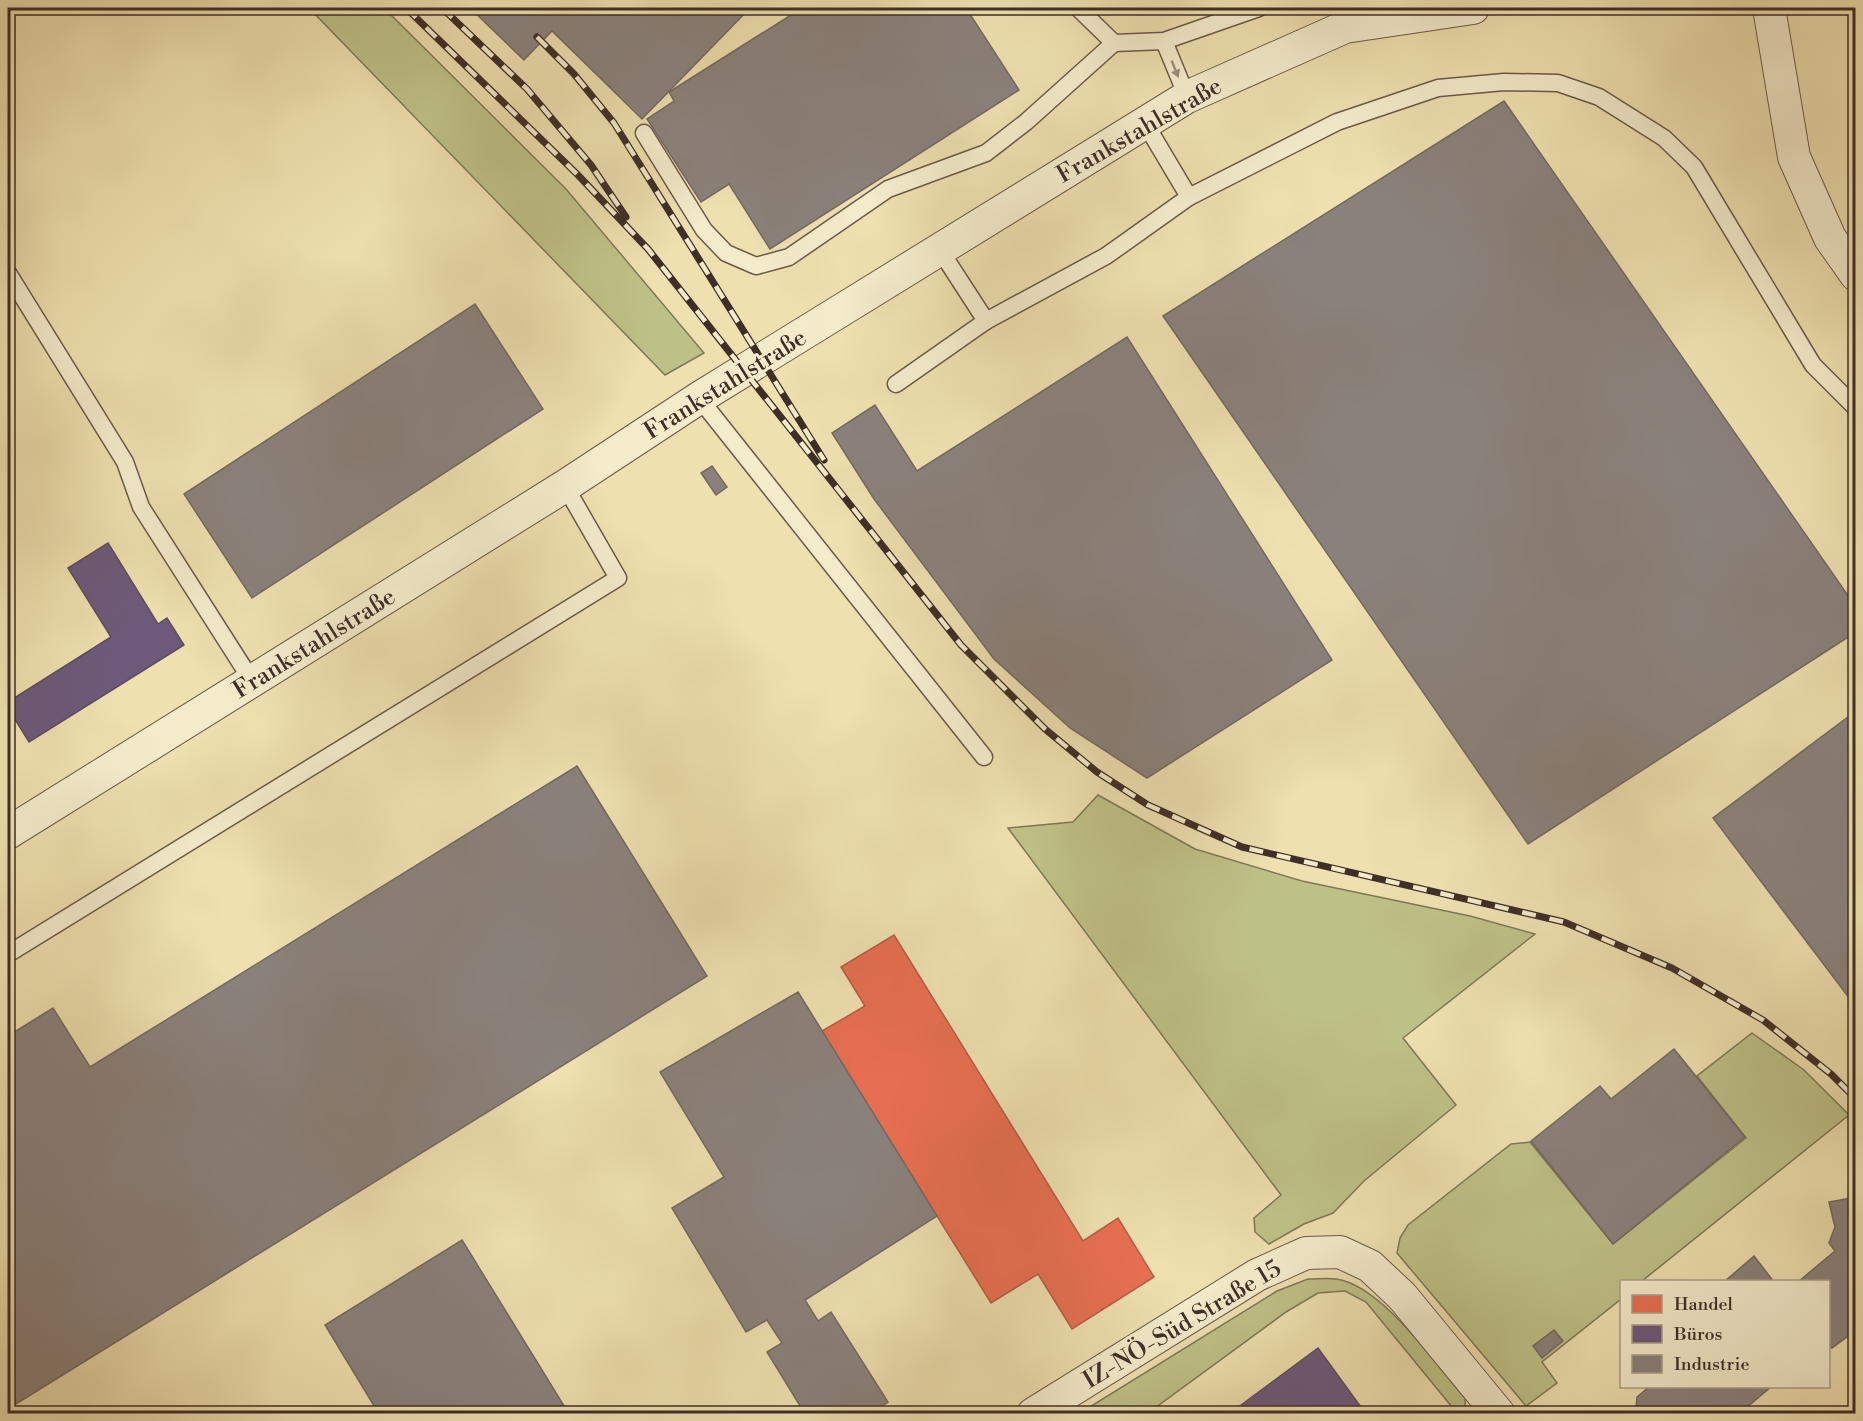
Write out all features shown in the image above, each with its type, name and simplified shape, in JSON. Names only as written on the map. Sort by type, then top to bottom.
[{"type":"street","name":"Frankstahlstraße","points":[[8,833],[564,486],[699,399],[1187,97],[1345,27],[1473,8]]},
{"type":"street","points":[[1769,8],[1794,157],[1830,238],[1856,275]]},
{"type":"street","name":"IZ-NÖ-Süd Straße 15","points":[[1033,1413],[1257,1275],[1306,1253],[1340,1252],[1370,1266],[1402,1296],[1499,1413]]},
{"type":"lane","points":[[1078,8],[1114,43]]},
{"type":"lane","points":[[644,133],[704,230],[726,253],[756,266],[789,256],[888,189],[986,153],[1026,122],[1114,43],[1164,41],[1260,8]]},
{"type":"lane","points":[[1164,41],[1187,97]]},
{"type":"lane","points":[[896,384],[986,321],[1106,256],[1189,197],[1337,122],[1438,88],[1504,82],[1558,83],[1599,97],[1664,138],[1694,167],[1813,365],[1856,408]]},
{"type":"lane","points":[[1145,123],[1189,197]]},
{"type":"lane","points":[[940,250],[986,321]]},
{"type":"lane","points":[[8,273],[125,462],[141,507],[252,681]]},
{"type":"lane","points":[[699,399],[984,757]]},
{"type":"lane","points":[[8,954],[618,578],[564,486]]},
{"type":"green space","points":[[309,8],[384,8],[566,189],[704,353],[665,375]]},
{"type":"green space","points":[[1098,795],[1195,849],[1302,881],[1470,916],[1535,934],[1403,1038],[1456,1105],[1364,1181],[1333,1213],[1304,1224],[1269,1244],[1255,1232],[1254,1218],[1281,1195],[1008,828],[1073,822]]},
{"type":"green space","points":[[1752,1033],[1804,1070],[1849,1115],[1643,1280],[1620,1280],[1620,1300],[1542,1362],[1557,1383],[1526,1406],[1397,1253],[1400,1238],[1408,1225],[1511,1144],[1530,1142],[1613,1244],[1746,1138],[1697,1076]]},
{"type":"green space","points":[[1308,1279],[1336,1279],[1354,1284],[1389,1310],[1465,1398],[1465,1410],[1457,1413],[1366,1302],[1345,1291],[1318,1293],[1286,1312],[1148,1413],[1080,1413],[1277,1291]]},
{"type":"building: Handel","points":[[894,935],[1083,1241],[1118,1218],[1154,1277],[1072,1329],[1038,1274],[991,1303],[822,1031],[865,1006],[841,967]]},
{"type":"building: Büros","points":[[108,543],[158,624],[167,618],[184,645],[29,742],[8,708],[8,702],[111,637],[68,568]]},
{"type":"building: Büros","points":[[1318,1348],[1366,1414],[1229,1414]]},
{"type":"building: Industrie","points":[[470,8],[750,8],[642,119],[552,31],[524,60]]},
{"type":"building: Industrie","points":[[802,8],[966,8],[1019,90],[770,249],[729,184],[701,202],[647,119],[674,101],[669,92]]},
{"type":"building: Industrie","points":[[1504,101],[1856,607],[1856,632],[1528,844],[1163,316]]},
{"type":"building: Industrie","points":[[475,304],[543,409],[252,598],[184,494]]},
{"type":"building: Industrie","points":[[1127,337],[1332,660],[1147,778],[1070,728],[994,659],[874,499],[832,433],[875,405],[917,471]]},
{"type":"building: Industrie","points":[[712,466],[727,487],[716,495],[701,473]]},
{"type":"building: Industrie","points":[[1856,711],[1856,1007],[1713,818]]},
{"type":"building: Industrie","points":[[577,766],[707,976],[8,1409],[8,1036],[53,1008],[90,1067]]},
{"type":"building: Industrie","points":[[798,992],[937,1216],[805,1300],[818,1321],[831,1312],[888,1402],[870,1414],[805,1414],[767,1352],[782,1343],[767,1320],[746,1332],[672,1208],[724,1177],[660,1072]]},
{"type":"building: Industrie","points":[[1674,1049],[1745,1137],[1613,1244],[1531,1141],[1600,1086],[1611,1099]]},
{"type":"building: Industrie","points":[[1856,1197],[1856,1330],[1832,1348],[1830,1346],[1830,1280],[1800,1280],[1835,1251],[1829,1243],[1835,1227],[1829,1202]]},
{"type":"building: Industrie","points":[[462,1240],[569,1414],[379,1414],[325,1325]]},
{"type":"building: Industrie","points":[[1754,1256],[1772,1280],[1726,1280]]},
{"type":"building: Industrie","points":[[1554,1330],[1563,1341],[1542,1358],[1533,1346]]},
{"type":"building: Industrie","points":[[1648,1388],[1770,1388],[1739,1414],[1641,1414],[1636,1408],[1637,1397]]},
{"type":"railway","points":[[406,8],[577,174],[648,249],[961,645],[1045,729],[1097,772],[1148,805],[1242,847],[1564,922],[1672,968],[1763,1020],[1831,1074],[1856,1099]]},
{"type":"railway","points":[[442,8],[527,89],[591,165],[626,217]]},
{"type":"railway","points":[[537,37],[574,74],[614,123],[824,460]]}]
